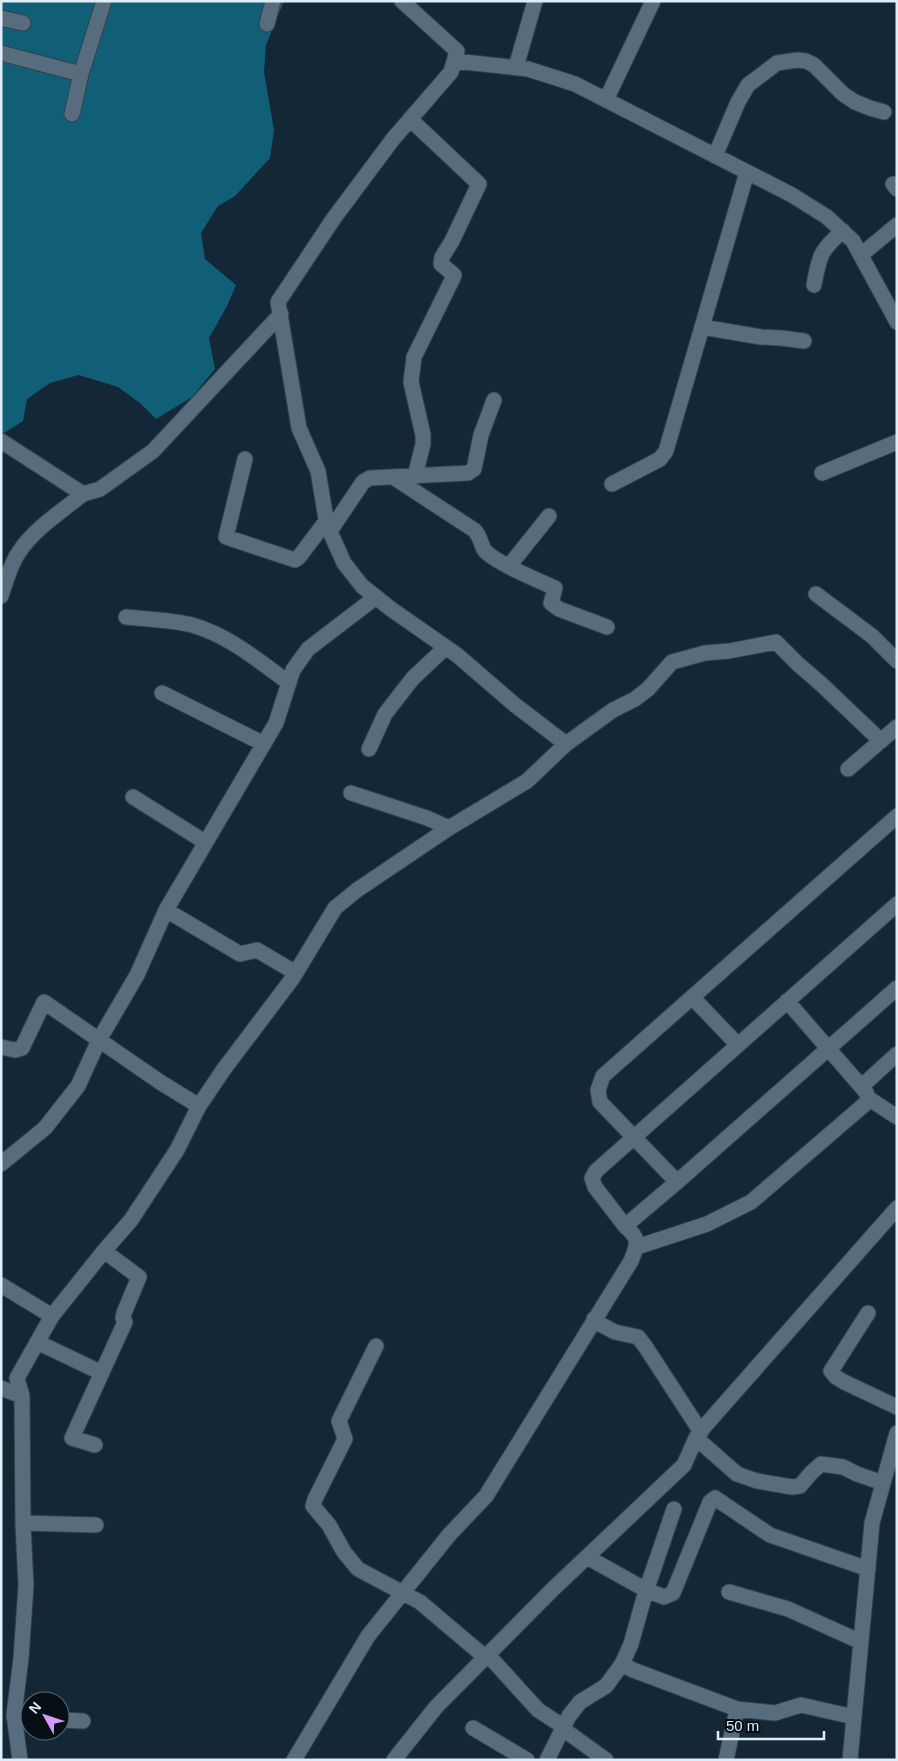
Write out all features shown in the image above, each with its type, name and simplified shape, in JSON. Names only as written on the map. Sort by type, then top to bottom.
[{"type":"street","points":[[72,114],[81,74],[104,1]]},
{"type":"street","points":[[267,24],[273,1]]},
{"type":"street","points":[[402,1],[457,51],[455,61],[451,72],[393,139],[334,218],[278,302],[299,428],[318,471],[328,526],[344,564],[362,586],[457,654],[515,705],[566,744]]},
{"type":"street","points":[[516,67],[535,1]]},
{"type":"street","points":[[606,100],[653,1]]},
{"type":"street","points":[[1,18],[23,23]]},
{"type":"street","points":[[1,54],[81,74]]},
{"type":"street","points":[[714,156],[738,102],[748,85],[777,63],[806,60],[854,102],[884,112]]},
{"type":"street","points":[[455,61],[528,69],[575,84],[792,195],[827,217],[853,241],[896,320]]},
{"type":"street","points":[[410,119],[479,184],[452,241],[442,257],[441,264],[454,275],[414,357],[411,382],[423,434],[423,444],[416,476]]},
{"type":"street","points":[[612,484],[660,459],[666,451],[747,172]]},
{"type":"street","points":[[861,255],[897,224]]},
{"type":"street","points":[[814,285],[821,253],[843,231]]},
{"type":"street","points":[[1,596],[10,568],[23,547],[43,525],[83,494],[100,490],[153,451],[281,314]]},
{"type":"street","points":[[702,327],[761,337],[804,341]]},
{"type":"street","points":[[245,459],[226,537],[295,560],[328,526],[363,482],[370,478],[468,473],[474,469],[481,435],[494,400]]},
{"type":"street","points":[[1,441],[83,494]]},
{"type":"street","points":[[822,473],[897,442]]},
{"type":"street","points":[[393,477],[474,530],[479,535],[484,550],[509,566],[555,588],[551,603],[559,609],[607,627]]},
{"type":"street","points":[[509,566],[549,516]]},
{"type":"street","points":[[816,594],[872,636],[897,660]]},
{"type":"street","points":[[1,1164],[45,1128],[78,1086],[99,1040],[137,975],[166,910],[276,723],[293,670],[308,649],[376,597]]},
{"type":"street","points":[[126,617],[191,625],[214,634],[256,659],[289,683]]},
{"type":"street","points":[[20,1760],[10,1724],[26,1586],[23,1523],[22,1396],[17,1378],[52,1316],[131,1220],[177,1150],[199,1106],[224,1069],[296,973],[335,908],[356,890],[449,828],[527,781],[566,744],[613,710],[635,699],[648,689],[672,662],[705,653],[729,652],[776,642],[881,741]]},
{"type":"street","points":[[369,750],[385,714],[414,678],[446,647]]},
{"type":"street","points":[[162,693],[264,744]]},
{"type":"street","points":[[848,769],[897,727]]},
{"type":"street","points":[[351,793],[427,818],[449,828]]},
{"type":"street","points":[[133,797],[205,842]]},
{"type":"street","points":[[677,1182],[600,1102],[598,1090],[603,1076],[897,816]]},
{"type":"street","points":[[294,1760],[368,1636],[449,1535],[486,1496],[631,1261],[637,1247],[635,1235],[594,1187],[592,1178],[596,1171],[897,904]]},
{"type":"street","points":[[166,910],[240,954],[258,950],[296,973]]},
{"type":"street","points":[[626,1226],[897,988]]},
{"type":"street","points":[[692,997],[738,1045]]},
{"type":"street","points":[[787,1001],[865,1092],[897,1117]]},
{"type":"street","points":[[1,1048],[15,1050],[22,1048],[44,1002],[160,1082],[199,1106]]},
{"type":"street","points":[[637,1247],[707,1224],[751,1202],[865,1104],[865,1092],[897,1054]]},
{"type":"street","points":[[394,1760],[436,1707],[587,1557],[684,1465],[698,1435],[897,1208]]},
{"type":"street","points":[[95,1445],[72,1438],[125,1322],[123,1318],[124,1313],[139,1277],[104,1251]]},
{"type":"street","points":[[1,1285],[52,1316]]},
{"type":"street","points":[[868,1313],[831,1371],[844,1382],[897,1407]]},
{"type":"street","points":[[594,1319],[615,1332],[638,1338],[645,1346],[698,1435],[737,1474],[757,1482],[792,1487],[800,1486],[821,1464],[843,1467],[883,1483]]},
{"type":"street","points":[[37,1342],[102,1373]]},
{"type":"street","points":[[376,1346],[338,1421],[344,1439],[314,1499],[313,1506],[329,1525],[344,1552],[358,1569],[420,1602],[487,1656],[538,1710],[606,1760]]},
{"type":"street","points":[[3,1392],[22,1396]]},
{"type":"street","points":[[850,1760],[872,1523],[897,1433]]},
{"type":"street","points":[[587,1557],[646,1590],[664,1597],[673,1593],[710,1502],[715,1498],[770,1535],[868,1569]]},
{"type":"street","points":[[547,1760],[569,1716],[580,1702],[606,1686],[622,1664],[631,1644],[646,1590],[674,1509]]},
{"type":"street","points":[[23,1523],[96,1525]]},
{"type":"street","points":[[729,1592],[788,1609],[861,1642]]},
{"type":"street","points":[[622,1664],[633,1670],[738,1709],[775,1713],[800,1705],[854,1717]]},
{"type":"street","points":[[726,1760],[738,1709]]},
{"type":"street","points":[[70,1720],[83,1721]]},
{"type":"street","points":[[473,1728],[527,1760]]},
{"type":"water","points":[[1,1],[284,1],[266,45],[264,72],[274,130],[270,158],[235,196],[218,206],[201,233],[205,259],[236,285],[227,306],[209,338],[215,369],[192,397],[156,419],[140,403],[118,387],[79,375],[50,383],[27,399],[23,421],[1,435]]}]
